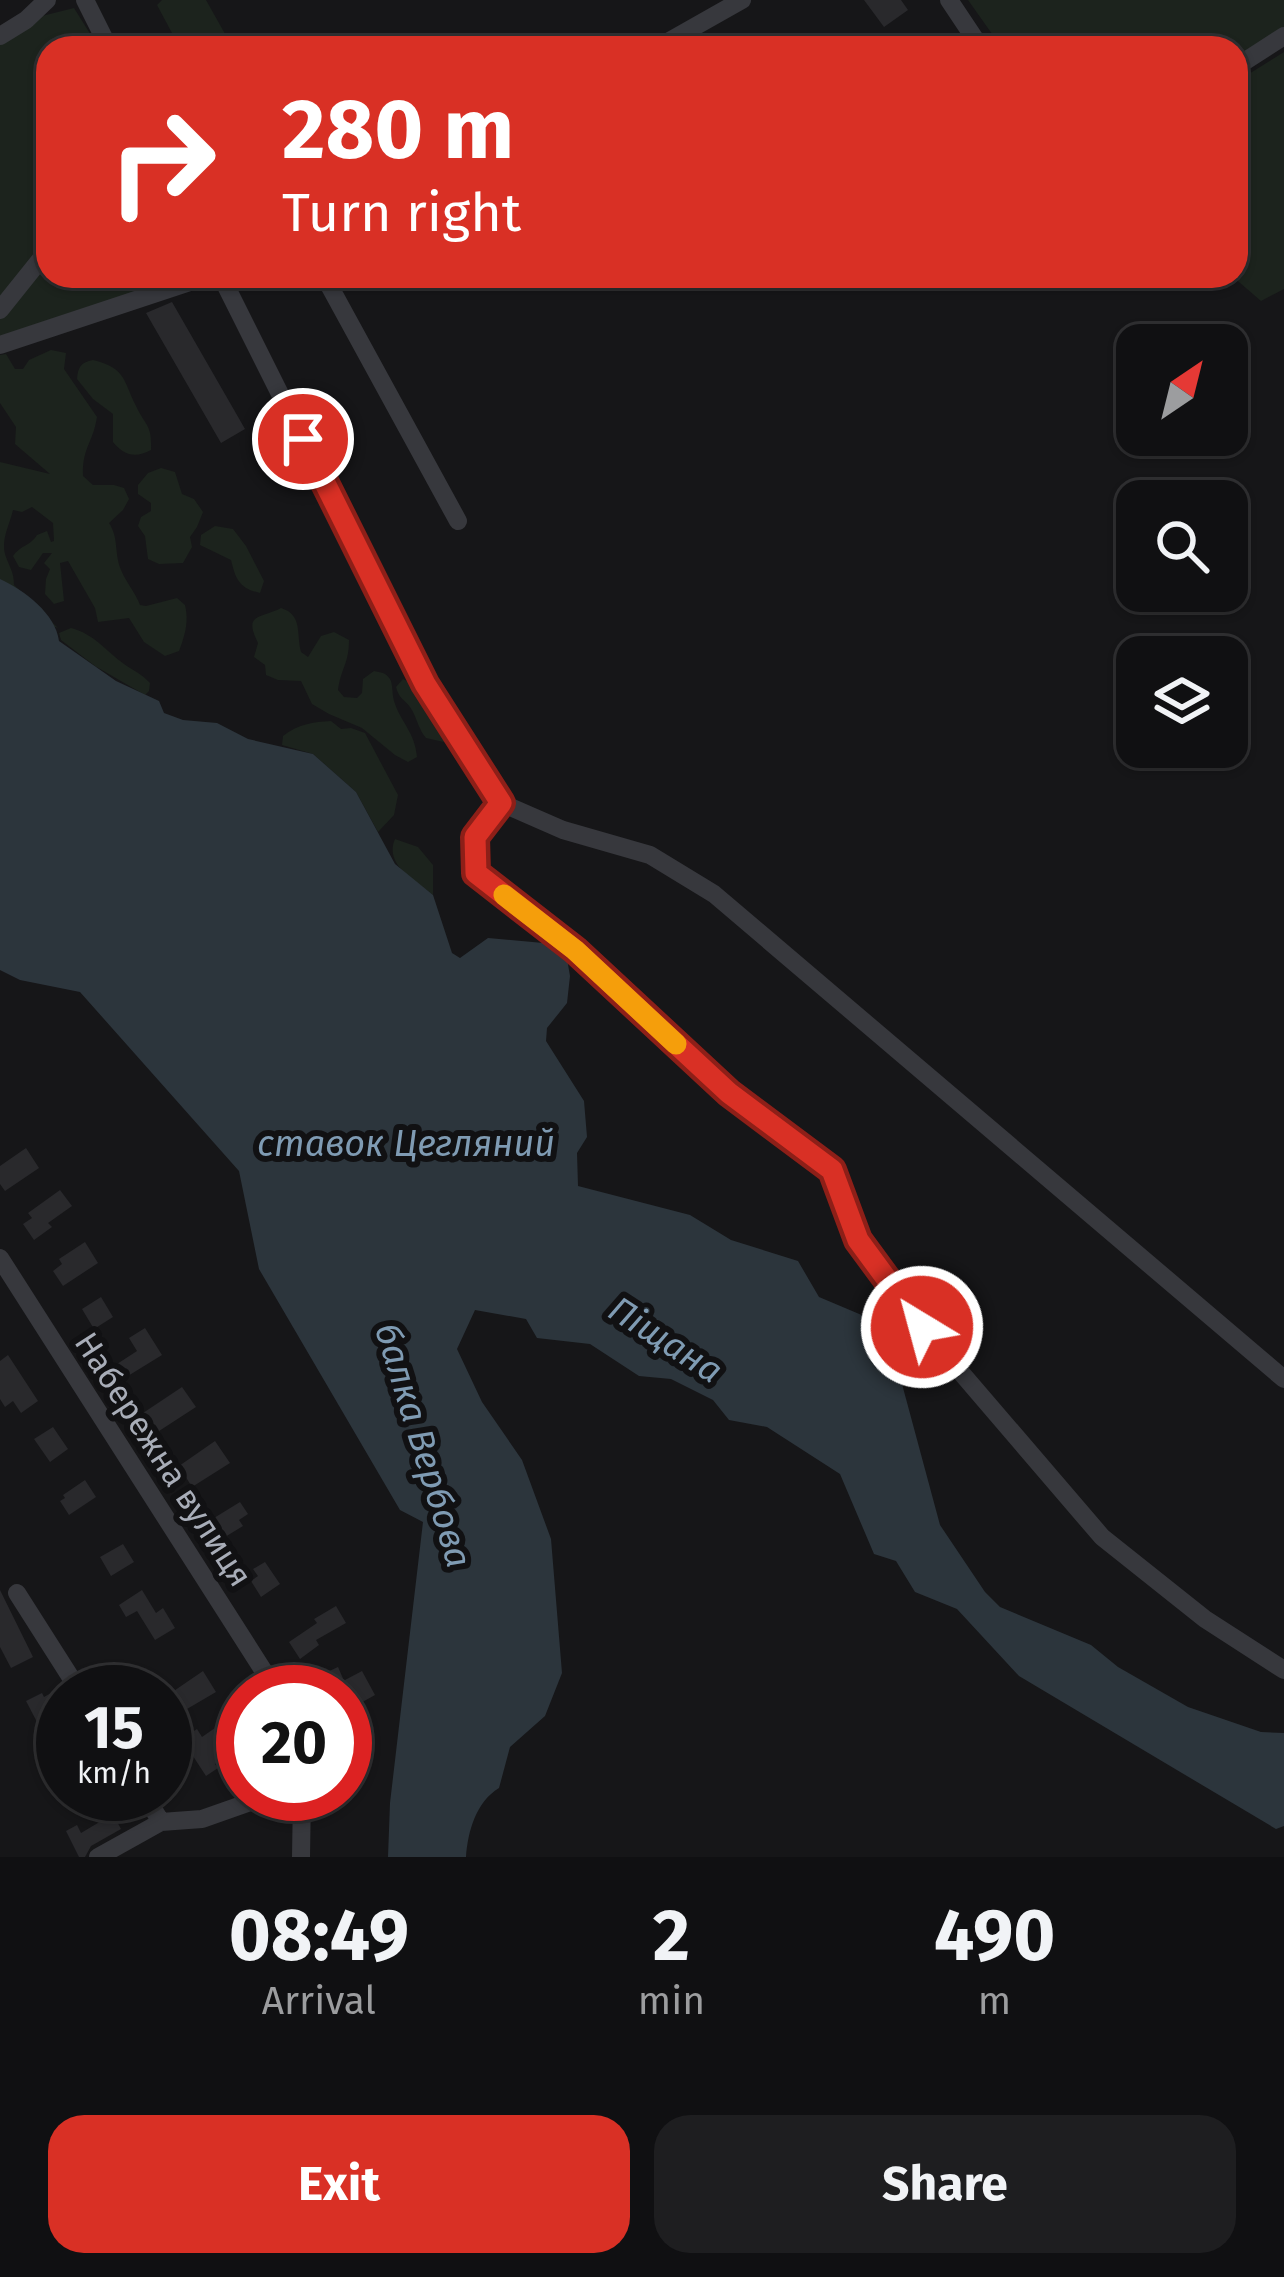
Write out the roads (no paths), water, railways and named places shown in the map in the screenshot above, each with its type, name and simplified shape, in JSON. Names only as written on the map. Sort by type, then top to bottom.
[{"type":"street","points":[[0,36],[47,0]]},
{"type":"street","points":[[85,0],[103,36]]},
{"type":"street","points":[[679,36],[742,0]]},
{"type":"street","points":[[950,0],[973,36]]},
{"type":"street","points":[[1248,59],[1284,36]]},
{"type":"street","points":[[0,310],[36,265]]},
{"type":"street","points":[[0,345],[172,288]]},
{"type":"street","points":[[227,288],[425,684],[501,803],[562,830],[650,855],[714,894],[1284,1379]]},
{"type":"street","points":[[331,288],[458,521]]},
{"type":"street","points":[[501,803],[475,837],[476,873],[575,950],[729,1093],[832,1170],[858,1240],[922,1327],[1102,1537],[1205,1619],[1284,1670]]},
{"type":"street","name":"Набережна вулиця","points":[[0,1258],[260,1665]]},
{"type":"street","points":[[17,1593],[63,1665]]},
{"type":"street","points":[[98,1857],[161,1822],[216,1814]]},
{"type":"street","points":[[301,1857],[302,1821]]},
{"type":"water","name":"ставок Цегляний","points":[[0,579],[37,604],[52,621],[59,641],[116,681],[159,701],[164,713],[217,723],[248,739],[313,754],[356,792],[395,864],[433,895],[452,953],[460,958],[488,938],[554,944],[566,953],[567,1003],[547,1028],[546,1041],[584,1101],[587,1137],[577,1153],[578,1186],[690,1215],[731,1240],[798,1261],[819,1297],[864,1316],[895,1358],[940,1525],[985,1592],[1000,1607],[1091,1645],[1118,1667],[1188,1707],[1261,1732],[1284,1733],[1284,1826],[1276,1829],[1019,1676],[957,1609],[915,1592],[896,1561],[874,1554],[840,1474],[767,1427],[729,1420],[713,1400],[671,1379],[639,1376],[590,1344],[537,1338],[526,1319],[475,1310],[457,1349],[482,1402],[522,1460],[551,1539],[562,1673],[545,1716],[510,1747],[499,1788],[475,1818],[466,1857],[388,1857],[390,1803],[423,1522],[400,1510],[259,1269],[239,1171],[80,992],[20,980],[0,970]]},
{"type":"water label","name":"Піщана","points":[[666,1339]]},
{"type":"water label","name":"балка Вербова","points":[[424,1445]]}]
